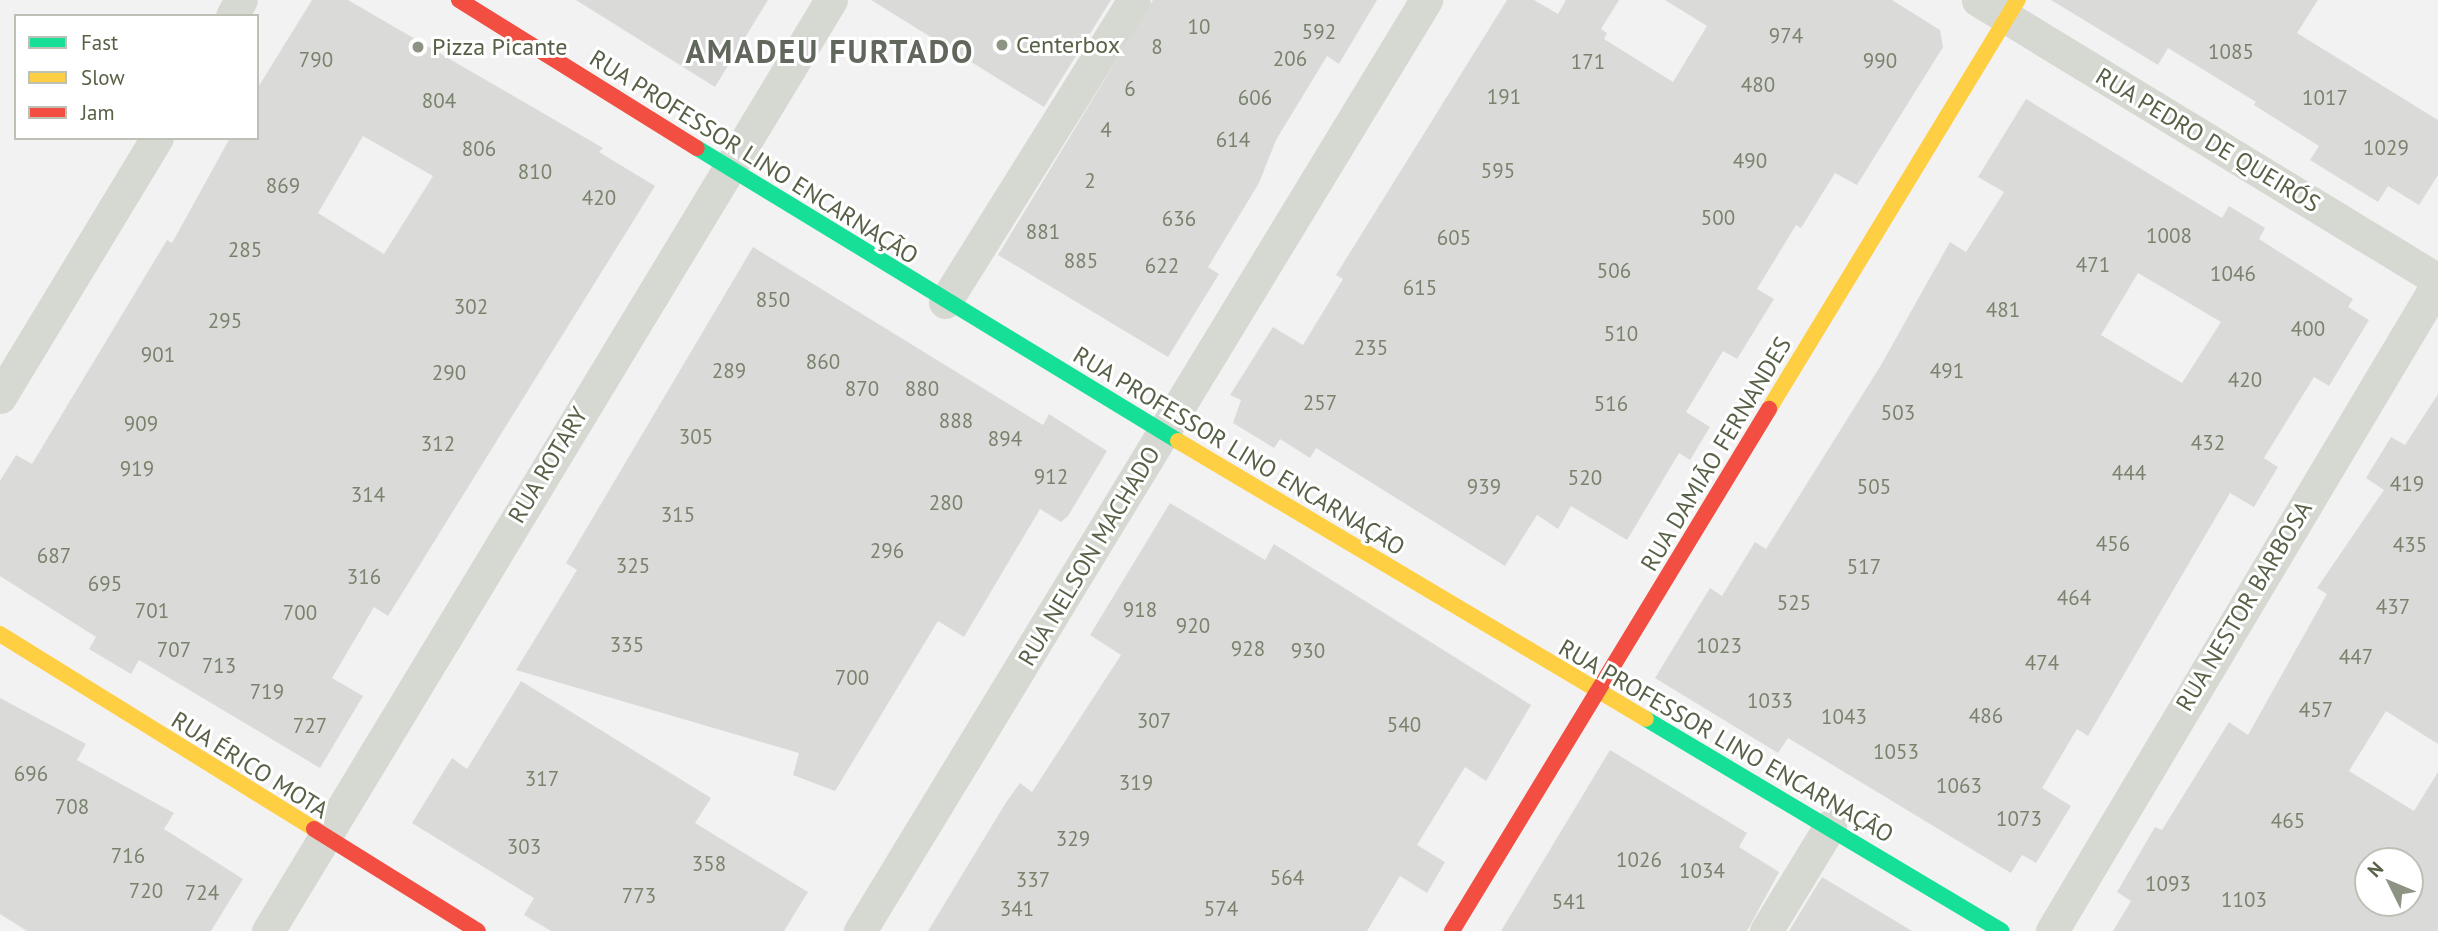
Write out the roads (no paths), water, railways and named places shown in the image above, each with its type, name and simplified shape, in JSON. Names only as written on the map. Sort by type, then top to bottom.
[{"type":"street","name":"RUA PROFESSOR LINO ENCARNAÇÃO","points":[[459,0],[946,303],[1597,693],[1830,826],[2002,931]]},
{"type":"street","name":"RUA ROTARY","points":[[268,931],[831,0]]},
{"type":"street","points":[[946,303],[1133,0]]},
{"type":"street","name":"RUA NELSON MACHADO","points":[[860,931],[1426,0]]},
{"type":"street","name":"RUA PEDRO DE QUEIRÓS","points":[[1978,0],[2013,9],[2438,282]]},
{"type":"street","name":"RUA DAMIÃO FERNANDES","points":[[1452,931],[2013,9]]},
{"type":"street","points":[[0,397],[156,140]]},
{"type":"street","name":"RUA NESTOR BARBOSA","points":[[2052,931],[2438,282]]},
{"type":"street","name":"RUA ÉRICO MOTA","points":[[0,634],[322,838],[478,931]]},
{"type":"street","points":[[1766,931],[1830,826]]},
{"type":"place","name":"Centerbox","points":[[1002,45]]},
{"type":"place","name":"Pizza Picante","points":[[418,47]]},
{"type":"district","name":"AMADEU FURTADO","points":[[830,51]]}]
